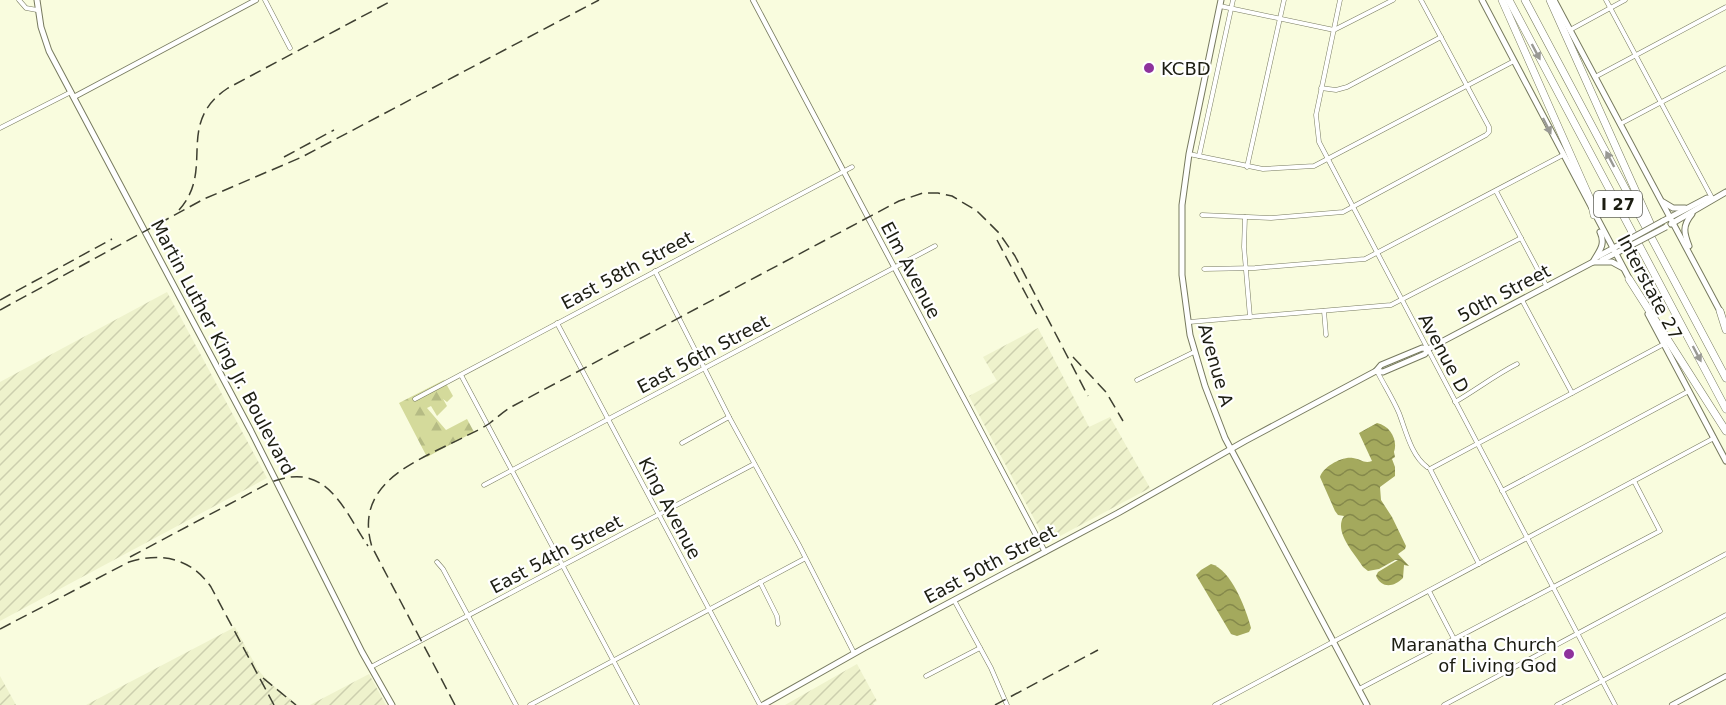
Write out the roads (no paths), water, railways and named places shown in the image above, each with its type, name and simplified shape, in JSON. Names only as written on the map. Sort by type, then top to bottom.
[{"type":"highway","points":[[1502,0],[1596,217]]},
{"type":"highway","name":"I 27","points":[[1509,0],[1726,409]]},
{"type":"highway","name":"I 27","points":[[1526,0],[1726,378]]},
{"type":"highway","points":[[1552,0],[1677,286]]},
{"type":"highway","points":[[1629,279],[1726,431]]},
{"type":"highway","points":[[1723,309],[1726,330]]},
{"type":"main road","name":"Martin Luther King Jr. Boulevard","points":[[37,0],[37,10],[46,45],[252,431],[371,668],[392,705]]},
{"type":"main road","name":"Interstate 27","points":[[1482,0],[1726,461]]},
{"type":"main road","points":[[1552,0],[1694,262],[1723,309],[1726,323]]},
{"type":"main road","name":"Avenue A","points":[[1221,3],[1189,154],[1180,238],[1182,275],[1194,352],[1209,400],[1231,449],[1366,705]]},
{"type":"main road","name":"50th Street","points":[[1671,220],[1700,208],[1726,192]]},
{"type":"main road","points":[[1658,196],[1665,204],[1673,208],[1689,207]]},
{"type":"main road","name":"50th Street","points":[[1231,449],[1376,371],[1381,365],[1422,348],[1428,349],[1665,224],[1689,207],[1707,198],[1712,199]]},
{"type":"main road","points":[[1694,262],[1683,231],[1689,218],[1700,208]]},
{"type":"main road","points":[[1596,217],[1603,241],[1595,261],[1614,263],[1624,269]]},
{"type":"main road","name":"East 50th Street","points":[[762,705],[854,653],[1143,500],[1231,449]]},
{"type":"street","points":[[19,0],[26,8],[37,10]]},
{"type":"street","points":[[0,128],[72,95],[256,0]]},
{"type":"street","points":[[265,0],[290,48]]},
{"type":"street","name":"Elm Avenue","points":[[753,0],[1045,552]]},
{"type":"street","points":[[1199,156],[1233,0]]},
{"type":"street","points":[[1247,167],[1284,0]]},
{"type":"street","name":"Avenue D","points":[[1340,0],[1316,115],[1319,142],[1615,705]]},
{"type":"street","points":[[1221,3],[1231,8],[1334,30],[1393,0]]},
{"type":"street","points":[[1202,214],[1271,218],[1343,212],[1483,138],[1490,132],[1421,0]]},
{"type":"street","points":[[1606,0],[1712,199]]},
{"type":"street","points":[[1570,30],[1625,0]]},
{"type":"street","points":[[1595,77],[1726,7]]},
{"type":"street","points":[[1321,88],[1336,90],[1347,87],[1441,37]]},
{"type":"street","points":[[1189,154],[1272,170],[1307,167],[1327,160],[1514,61]]},
{"type":"street","points":[[1620,124],[1726,68]]},
{"type":"street","points":[[1204,269],[1365,259],[1563,155]]},
{"type":"street","name":"East 58th Street","points":[[415,399],[852,167]]},
{"type":"street","points":[[1496,191],[1547,287]]},
{"type":"street","points":[[1245,217],[1244,243],[1250,317]]},
{"type":"street","points":[[1188,322],[1391,305],[1521,237]]},
{"type":"street","name":"East 56th Street","points":[[484,485],[935,246]]},
{"type":"street","points":[[655,271],[729,417],[799,545],[854,653]]},
{"type":"street","points":[[1522,300],[1572,393]]},
{"type":"street","points":[[1324,311],[1326,335]]},
{"type":"street","name":"King Avenue","points":[[557,323],[708,609],[762,705]]},
{"type":"street","points":[[1429,468],[1664,344]]},
{"type":"street","points":[[1137,380],[1194,352]]},
{"type":"street","points":[[1455,402],[1517,364]]},
{"type":"street","points":[[1376,371],[1399,414],[1410,442],[1422,463],[1429,468],[1479,564]]},
{"type":"street","points":[[461,375],[637,705]]},
{"type":"street","points":[[1502,491],[1689,391]]},
{"type":"street","points":[[682,442],[729,417]]},
{"type":"street","points":[[1215,705],[1714,438]]},
{"type":"street","name":"East 54th Street","points":[[371,668],[754,464]]},
{"type":"street","points":[[1358,689],[1660,531],[1634,481]]},
{"type":"street","points":[[1444,705],[1726,554]]},
{"type":"street","points":[[530,705],[804,558]]},
{"type":"street","points":[[437,562],[443,569],[516,705]]},
{"type":"street","points":[[760,582],[777,615],[778,624]]},
{"type":"street","points":[[1429,591],[1454,639]]},
{"type":"street","points":[[954,600],[996,678],[1007,705]]},
{"type":"street","points":[[1557,705],[1726,615]]},
{"type":"street","points":[[926,676],[980,648]]},
{"type":"street","points":[[1672,705],[1726,676]]},
{"type":"water","points":[[1377,423],[1390,431],[1395,443],[1395,457],[1392,459],[1395,476],[1380,487],[1381,500],[1406,546],[1398,554],[1409,566],[1404,565],[1403,578],[1388,585],[1381,583],[1376,576],[1378,572],[1398,560],[1379,569],[1368,571],[1363,567],[1343,536],[1341,522],[1344,516],[1338,515],[1335,511],[1320,477],[1329,466],[1339,460],[1353,458],[1365,462],[1372,461],[1359,433]]},
{"type":"water","points":[[1211,564],[1225,573],[1237,591],[1249,620],[1251,628],[1249,632],[1237,636],[1231,634],[1196,575]]},
{"type":"railway","points":[[179,210],[190,194],[195,179],[199,132],[203,116],[212,102],[228,88],[393,0]]},
{"type":"railway","points":[[0,310],[204,199],[302,157],[599,0]]},
{"type":"railway","points":[[284,157],[334,130]]},
{"type":"railway","points":[[455,705],[372,547],[368,524],[372,505],[381,489],[411,464],[484,427],[513,406],[899,201],[923,193],[952,196],[977,211],[999,233],[1015,256],[1088,396]]},
{"type":"railway","points":[[0,300],[112,239]]},
{"type":"railway","points":[[997,240],[1038,317]]},
{"type":"railway","points":[[1073,357],[1106,392],[1123,421]]},
{"type":"railway","points":[[130,557],[269,483],[289,477],[305,478],[319,483],[331,492],[341,503],[368,546]]},
{"type":"railway","points":[[0,629],[129,562],[152,558],[174,560],[194,569],[211,587],[274,705]]},
{"type":"railway","points":[[995,705],[1098,650]]},
{"type":"railway","points":[[263,678],[296,705]]},
{"type":"place","name":"KCBD","points":[[1149,68]]},
{"type":"place","name":"Maranatha Church of Living God","points":[[1569,654]]}]
